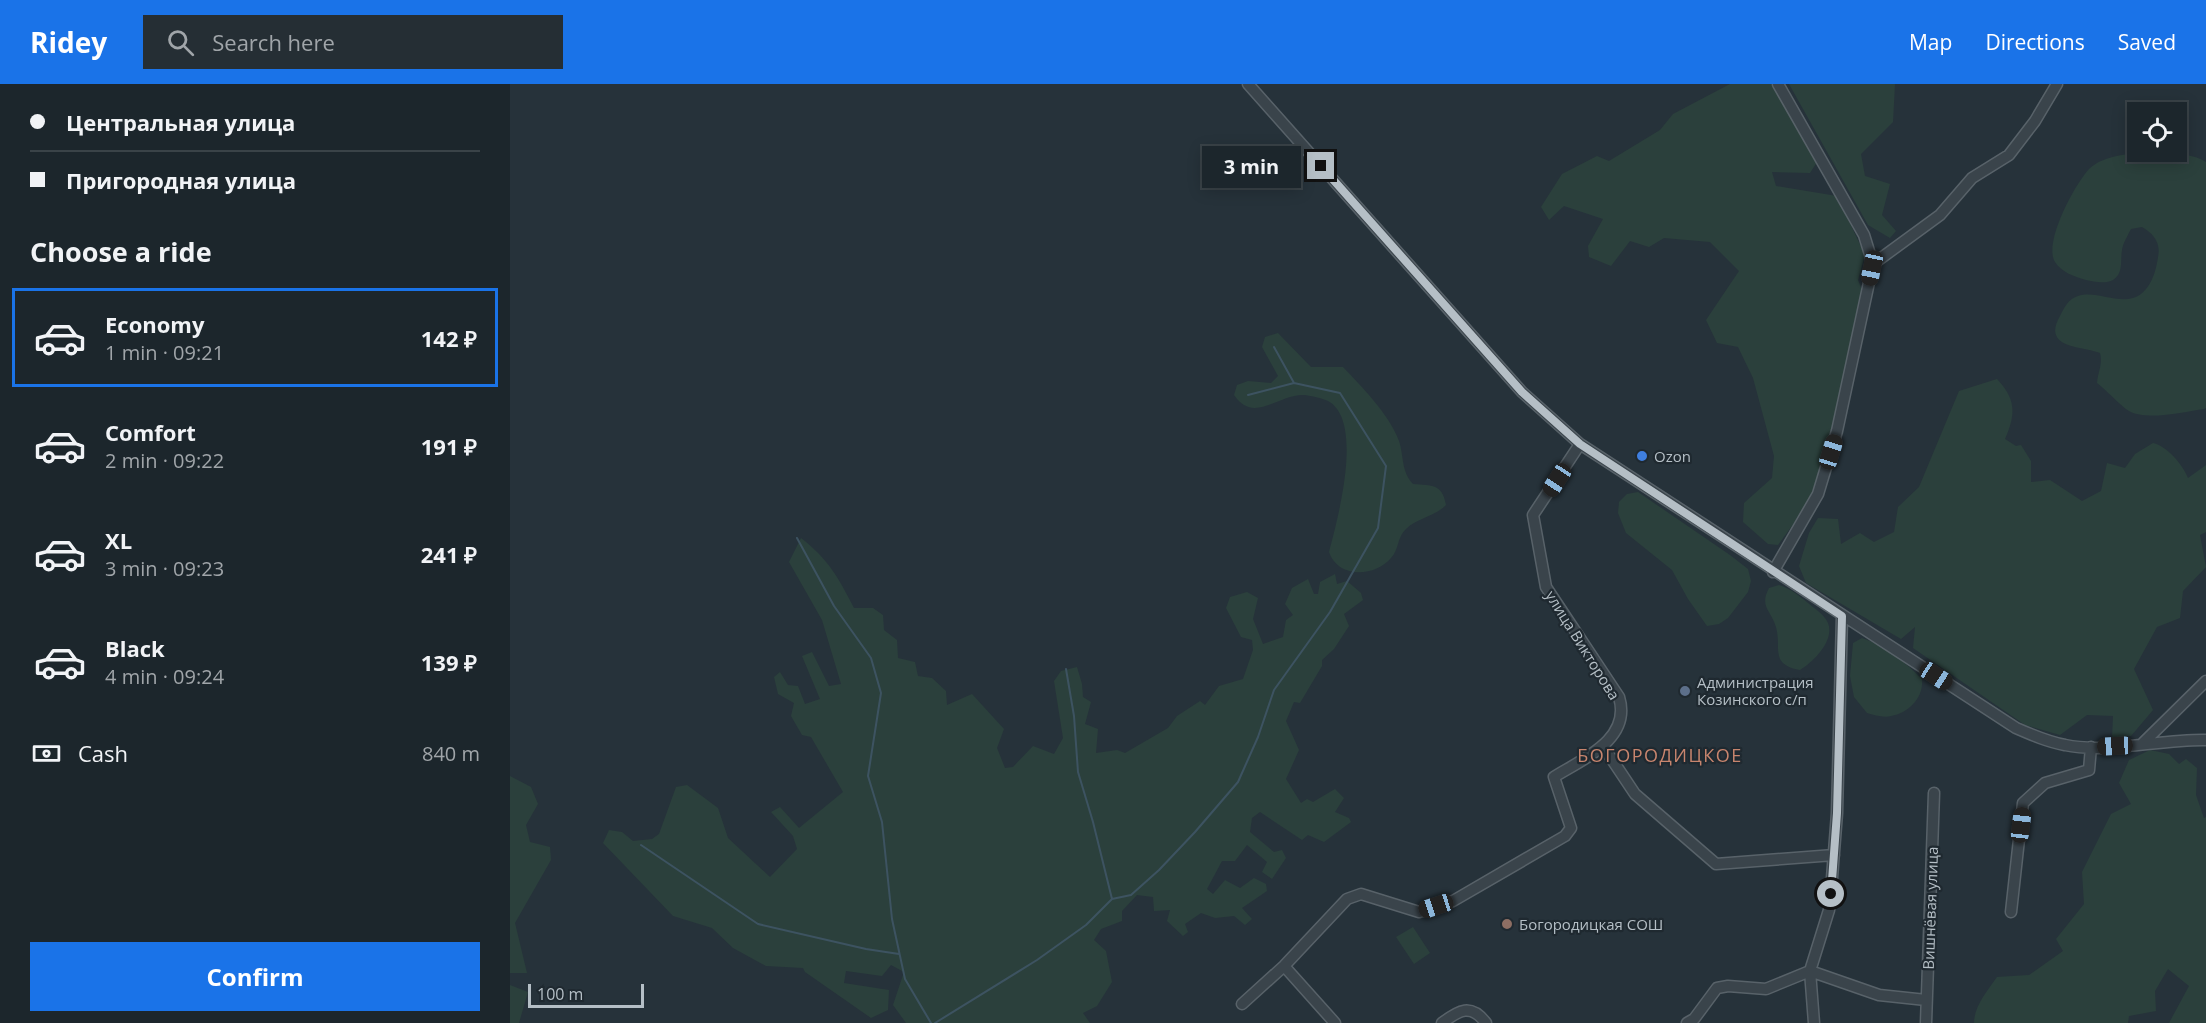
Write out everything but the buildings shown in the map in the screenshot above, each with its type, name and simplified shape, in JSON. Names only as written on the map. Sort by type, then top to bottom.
[{"type":"street","points":[[1248,84],[1522,392],[1580,444],[1773,572],[2016,728],[2066,746],[2091,747],[2206,740]]},
{"type":"street","points":[[1773,572],[1818,494],[1838,431],[1873,264],[1864,234],[1778,84]]},
{"type":"street","points":[[1873,264],[1940,215],[1972,178],[2009,155],[2035,120],[2056,84]]},
{"type":"street","name":"улица Викторова","points":[[1284,966],[1347,899],[1361,894],[1419,912],[1453,901],[1564,836],[1571,828],[1554,777],[1603,746],[1620,722],[1621,705],[1546,587],[1533,516],[1580,444]]},
{"type":"street","points":[[1814,1023],[1810,971],[1830,910],[1834,855],[1842,616]]},
{"type":"street","points":[[2143,743],[2206,681]]},
{"type":"street","points":[[1603,746],[1635,794],[1716,864],[1834,855]]},
{"type":"street","points":[[2011,912],[2024,803],[2045,783],[2089,770],[2091,747]]},
{"type":"street","name":"Вишнёвая улица","points":[[1926,1023],[1934,793]]},
{"type":"street","points":[[1242,1004],[1284,966],[1335,1023]]},
{"type":"street","points":[[1687,1023],[1694,1019],[1717,988],[1728,986],[1766,989],[1810,971],[1879,996],[1926,1000]]},
{"type":"street","points":[[1442,1023],[1456,1012],[1464,1010],[1477,1013],[1486,1023]]},
{"type":"green space","points":[[1730,84],[1771,84],[1819,159],[1810,173],[1772,172],[1776,186],[1837,196],[1865,255],[1858,280],[1865,297],[1833,430],[1813,497],[1778,545],[1768,544],[1743,522],[1744,503],[1772,478],[1774,456],[1753,378],[1738,347],[1717,343],[1706,320],[1739,271],[1710,242],[1664,238],[1649,247],[1630,241],[1611,266],[1589,257],[1588,246],[1603,219],[1564,206],[1549,220],[1541,207],[1562,174],[1597,156],[1609,161],[1660,130],[1673,114]]},
{"type":"green space","points":[[1789,84],[1895,84],[1893,122],[1861,154],[1865,176],[1890,184],[1882,215],[1896,231],[1890,238],[1868,225]]},
{"type":"green space","points":[[2127,154],[2127,162],[2187,162],[2187,155],[2206,162],[2206,408],[2204,409],[2155,416],[2129,411],[2097,383],[2101,364],[2100,353],[2066,344],[2056,335],[2056,327],[2062,313],[2075,297],[2091,294],[2119,299],[2133,298],[2144,292],[2154,275],[2159,252],[2157,243],[2153,236],[2142,227],[2131,229],[2121,254],[2119,274],[2110,281],[2093,281],[2069,274],[2058,266],[2052,253],[2062,214],[2076,187],[2089,169]]},
{"type":"green space","points":[[1278,333],[1311,367],[1343,367],[1374,401],[1395,431],[1409,479],[1413,484],[1435,487],[1442,493],[1446,505],[1406,529],[1394,555],[1376,569],[1367,572],[1348,571],[1334,561],[1329,552],[1342,496],[1347,449],[1345,429],[1339,412],[1328,401],[1305,395],[1286,398],[1258,408],[1242,404],[1234,395],[1237,385],[1248,381],[1271,383],[1278,376],[1262,347],[1265,337]]},
{"type":"green space","points":[[1997,379],[2008,393],[2012,407],[2011,422],[2005,439],[2016,446],[2021,445],[2031,461],[2031,482],[2050,480],[2082,501],[2101,491],[2107,463],[2125,468],[2135,454],[2153,443],[2164,448],[2174,457],[2188,478],[2206,465],[2206,532],[2200,535],[2206,567],[2183,591],[2180,618],[2157,627],[2134,669],[2153,710],[2131,736],[2112,738],[2113,716],[2087,715],[2060,735],[2025,725],[1913,648],[1915,627],[1901,639],[1806,583],[1799,566],[1809,533],[1818,518],[1838,519],[1841,544],[1860,533],[1874,542],[1894,532],[1898,507],[1919,487],[1959,391]]},
{"type":"green space","points":[[1638,492],[1748,569],[1751,581],[1748,592],[1728,618],[1719,624],[1707,626],[1688,599],[1672,570],[1626,533],[1618,513],[1619,502],[1627,494]]},
{"type":"green space","points":[[801,538],[832,570],[854,608],[873,608],[883,615],[884,630],[897,640],[898,658],[915,662],[918,676],[932,678],[946,691],[947,705],[972,694],[1004,729],[997,748],[1005,768],[1013,767],[1033,746],[1054,754],[1063,738],[1054,681],[1061,671],[1077,667],[1083,697],[1091,702],[1085,724],[1098,729],[1096,753],[1117,750],[1125,753],[1168,728],[1177,716],[1200,701],[1205,705],[1219,686],[1243,679],[1253,650],[1252,640],[1241,637],[1226,608],[1230,597],[1247,592],[1258,598],[1253,619],[1263,644],[1283,637],[1286,620],[1293,615],[1285,604],[1292,588],[1308,579],[1314,594],[1318,594],[1320,582],[1335,574],[1337,584],[1347,581],[1361,593],[1363,600],[1344,614],[1349,626],[1334,649],[1322,660],[1322,666],[1300,703],[1294,702],[1286,721],[1299,750],[1286,779],[1301,803],[1307,799],[1313,802],[1335,789],[1344,798],[1335,812],[1349,818],[1351,822],[1324,842],[1308,835],[1302,840],[1260,812],[1252,818],[1250,832],[1274,852],[1282,850],[1286,858],[1272,879],[1262,872],[1267,862],[1247,845],[1235,861],[1222,861],[1207,889],[1213,894],[1225,880],[1240,888],[1254,878],[1266,884],[1267,891],[1242,908],[1252,919],[1245,925],[1234,916],[1215,918],[1201,913],[1185,924],[1188,932],[1183,936],[1167,921],[1170,910],[1154,911],[1153,897],[1137,895],[1122,911],[1122,921],[1101,929],[1094,940],[1106,951],[1112,982],[1097,1006],[1083,1013],[1090,1023],[906,1023],[893,1005],[904,972],[891,965],[882,976],[846,971],[844,983],[889,990],[888,1010],[871,1018],[805,972],[803,968],[766,966],[733,948],[712,928],[673,916],[603,843],[609,830],[622,832],[633,841],[652,839],[659,834],[676,787],[687,785],[718,808],[728,838],[770,877],[797,849],[793,836],[771,812],[780,807],[799,828],[843,792],[811,737],[802,735],[791,716],[794,703],[778,694],[774,677],[780,672],[788,685],[798,686],[805,704],[820,699],[802,656],[812,652],[829,686],[841,684],[822,620],[789,562]]},
{"type":"green space","points":[[1779,585],[1801,597],[1822,614],[1828,623],[1826,644],[1811,662],[1800,670],[1784,664],[1780,659],[1776,627],[1765,600],[1769,588]]},
{"type":"green space","points":[[1862,638],[1894,655],[1922,679],[1921,692],[1909,708],[1898,714],[1879,716],[1867,713],[1854,697],[1850,676],[1853,643]]},
{"type":"green space","points":[[2150,750],[2169,754],[2179,764],[2186,759],[2197,768],[2196,795],[2204,818],[2206,817],[2206,1023],[2169,1023],[2189,986],[2168,969],[2155,991],[2156,1011],[2129,1016],[2128,1023],[1974,1023],[1979,1004],[1997,977],[2029,975],[2063,951],[2056,939],[2084,904],[2082,872],[2111,814],[2131,804],[2119,783],[2129,760]]},
{"type":"green space","points":[[510,776],[531,787],[538,804],[526,825],[530,842],[550,847],[551,860],[515,923],[527,973],[510,973]]},
{"type":"green space","points":[[1413,927],[1430,953],[1414,964],[1396,937]]},
{"type":"green space","points":[[510,985],[528,992],[519,1023],[510,1023]]},
{"type":"waterway","points":[[1274,347],[1294,383]]},
{"type":"waterway","points":[[1112,899],[1131,895],[1159,870],[1238,782],[1258,737],[1274,690],[1330,612],[1378,528],[1386,466],[1340,393],[1294,383],[1248,395]]},
{"type":"waterway","points":[[797,538],[834,606],[871,658],[881,693],[868,776],[882,822],[892,919],[905,979],[931,1023]]},
{"type":"waterway","points":[[935,1023],[1037,960],[1086,925],[1112,899],[1078,772],[1074,716],[1066,669]]},
{"type":"waterway","points":[[641,845],[758,924],[866,949],[899,954]]},
{"type":"place","name":"Ozon","points":[[1642,456]]},
{"type":"place","name":"Администрация Козинского с/п","points":[[1685,691]]},
{"type":"place","name":"Богородицкая СОШ","points":[[1507,924]]},
{"type":"district","name":"БОГОРОДИЦКОЕ","points":[[1660,755]]},
{"type":"route","points":[[1321,166],[1522,392],[1548,417],[1580,444],[1842,616],[1837,813],[1831,894]]}]
